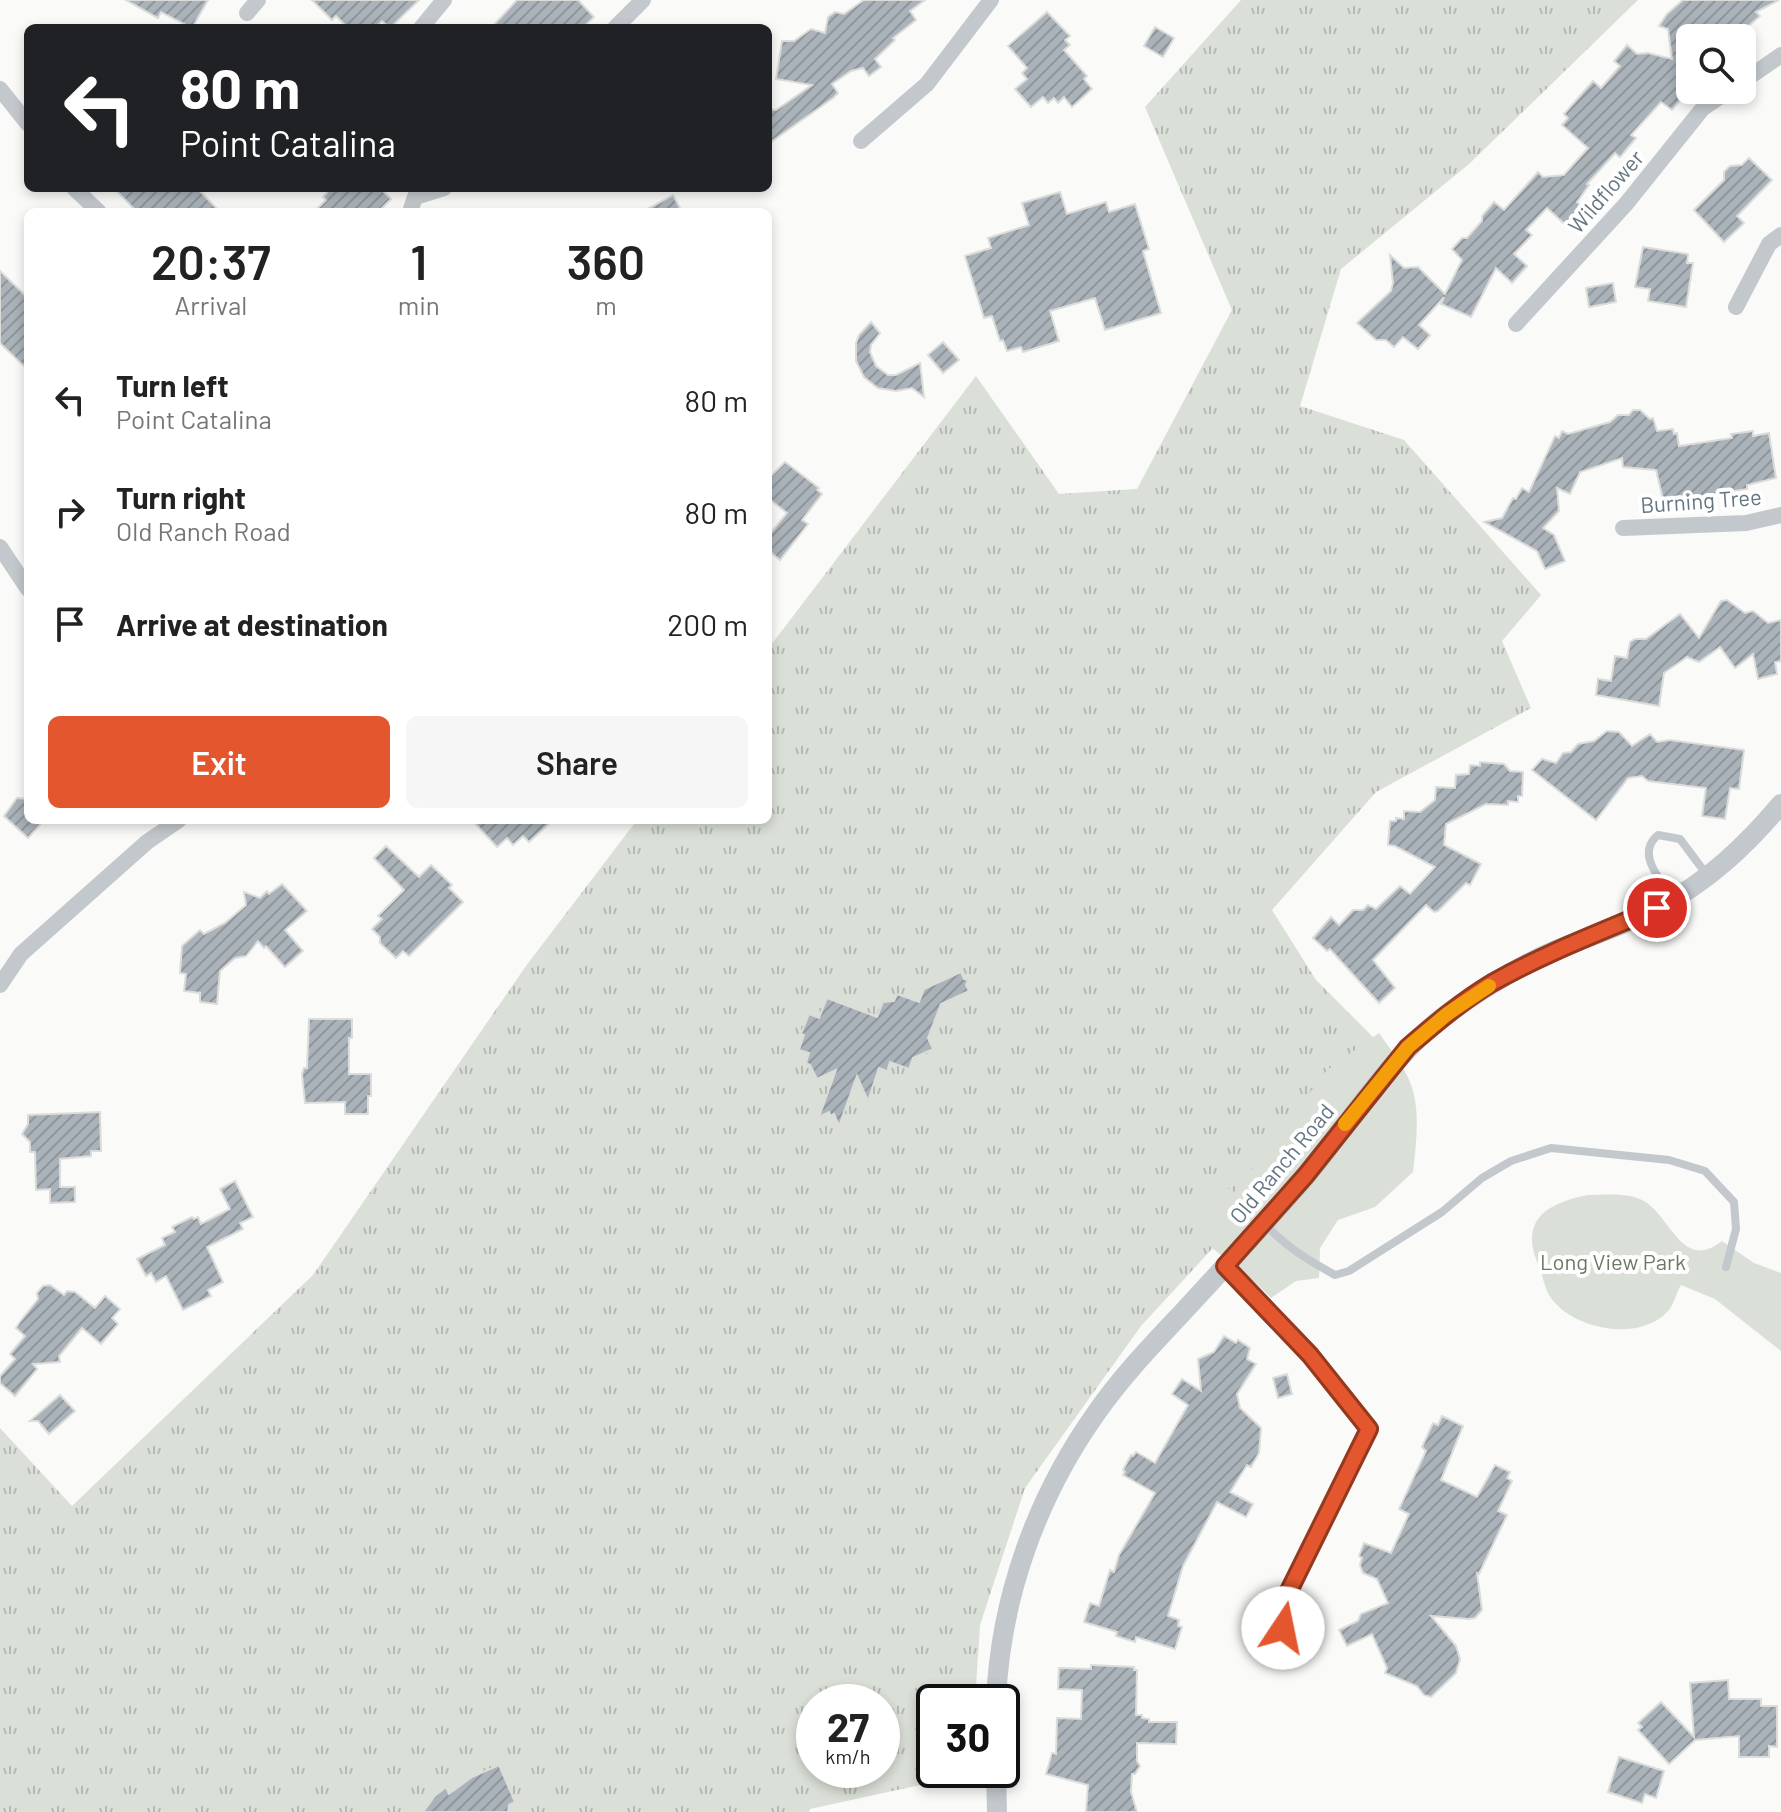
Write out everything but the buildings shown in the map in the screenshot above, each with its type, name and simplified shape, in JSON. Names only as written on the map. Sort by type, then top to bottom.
[{"type":"street","points":[[424,24],[444,0]]},
{"type":"street","points":[[861,141],[927,84],[991,0]]},
{"type":"street","points":[[619,24],[643,1]]},
{"type":"street","points":[[1756,72],[1781,55]]},
{"type":"street","points":[[0,89],[24,119]]},
{"type":"street","name":"Wildflower","points":[[1516,324],[1626,204],[1709,104]]},
{"type":"street","points":[[78,192],[95,208]]},
{"type":"street","points":[[412,199],[432,192]]},
{"type":"street","points":[[1736,307],[1769,244],[1781,235]]},
{"type":"street","name":"Burning Tree","points":[[1623,528],[1746,523],[1781,515]]},
{"type":"street","points":[[0,547],[24,583]]},
{"type":"street","name":"Old Ranch Road","points":[[996,1684],[997,1663],[1011,1595],[1032,1531],[1060,1470],[1097,1411],[1136,1362],[1306,1175],[1408,1047],[1447,1014],[1491,984],[1551,952],[1657,908],[1708,876],[1749,842],[1781,804]]},
{"type":"street","points":[[0,985],[21,954],[147,842],[173,824]]},
{"type":"street","points":[[1225,1266],[1310,1355],[1369,1429],[1282,1605],[1283,1650]]},
{"type":"street","points":[[996,1788],[997,1812]]},
{"type":"lane","points":[[1674,898],[1649,859],[1650,845],[1658,835],[1680,839],[1708,876]]},
{"type":"lane","points":[[1264,1224],[1283,1244],[1335,1275],[1349,1271],[1442,1212],[1482,1178],[1511,1161],[1551,1148],[1669,1160],[1705,1171],[1734,1202],[1736,1229],[1726,1267]]},
{"type":"green space","points":[[1241,0],[1638,0],[1469,164],[1341,269],[1300,406],[1404,440],[1541,595],[1502,641],[1531,708],[1376,792],[1272,910],[1316,980],[1385,1049],[1257,1200],[1141,1326],[1025,1488],[980,1625],[976,1684],[916,1684],[916,1786],[810,1809],[809,1812],[0,1812],[0,1428],[72,1506],[313,1275],[526,966],[634,824],[772,824],[772,644],[976,376],[1059,494],[1137,489],[1232,310],[1145,107]]},
{"type":"green space","points":[[1379,1033],[1404,1069],[1416,1104],[1413,1172],[1375,1207],[1338,1220],[1320,1248],[1319,1278],[1296,1281],[1271,1298],[1202,1240],[1194,1206],[1213,1180],[1234,1192],[1327,1070]]},
{"type":"green space","name":"Long View Park","points":[[1588,1195],[1638,1198],[1654,1209],[1687,1246],[1697,1250],[1708,1249],[1722,1241],[1754,1263],[1781,1273],[1781,1351],[1715,1299],[1681,1285],[1667,1312],[1640,1327],[1607,1328],[1575,1318],[1561,1309],[1547,1290],[1533,1248],[1532,1235],[1541,1216],[1550,1208]]},
{"type":"slow traffic","points":[[1345,1124],[1408,1047],[1447,1014],[1489,986]]},
{"type":"route","points":[[1283,1628],[1282,1605],[1369,1429],[1310,1355],[1225,1266],[1306,1175],[1408,1047],[1447,1014],[1491,984],[1551,952],[1657,908]]}]
